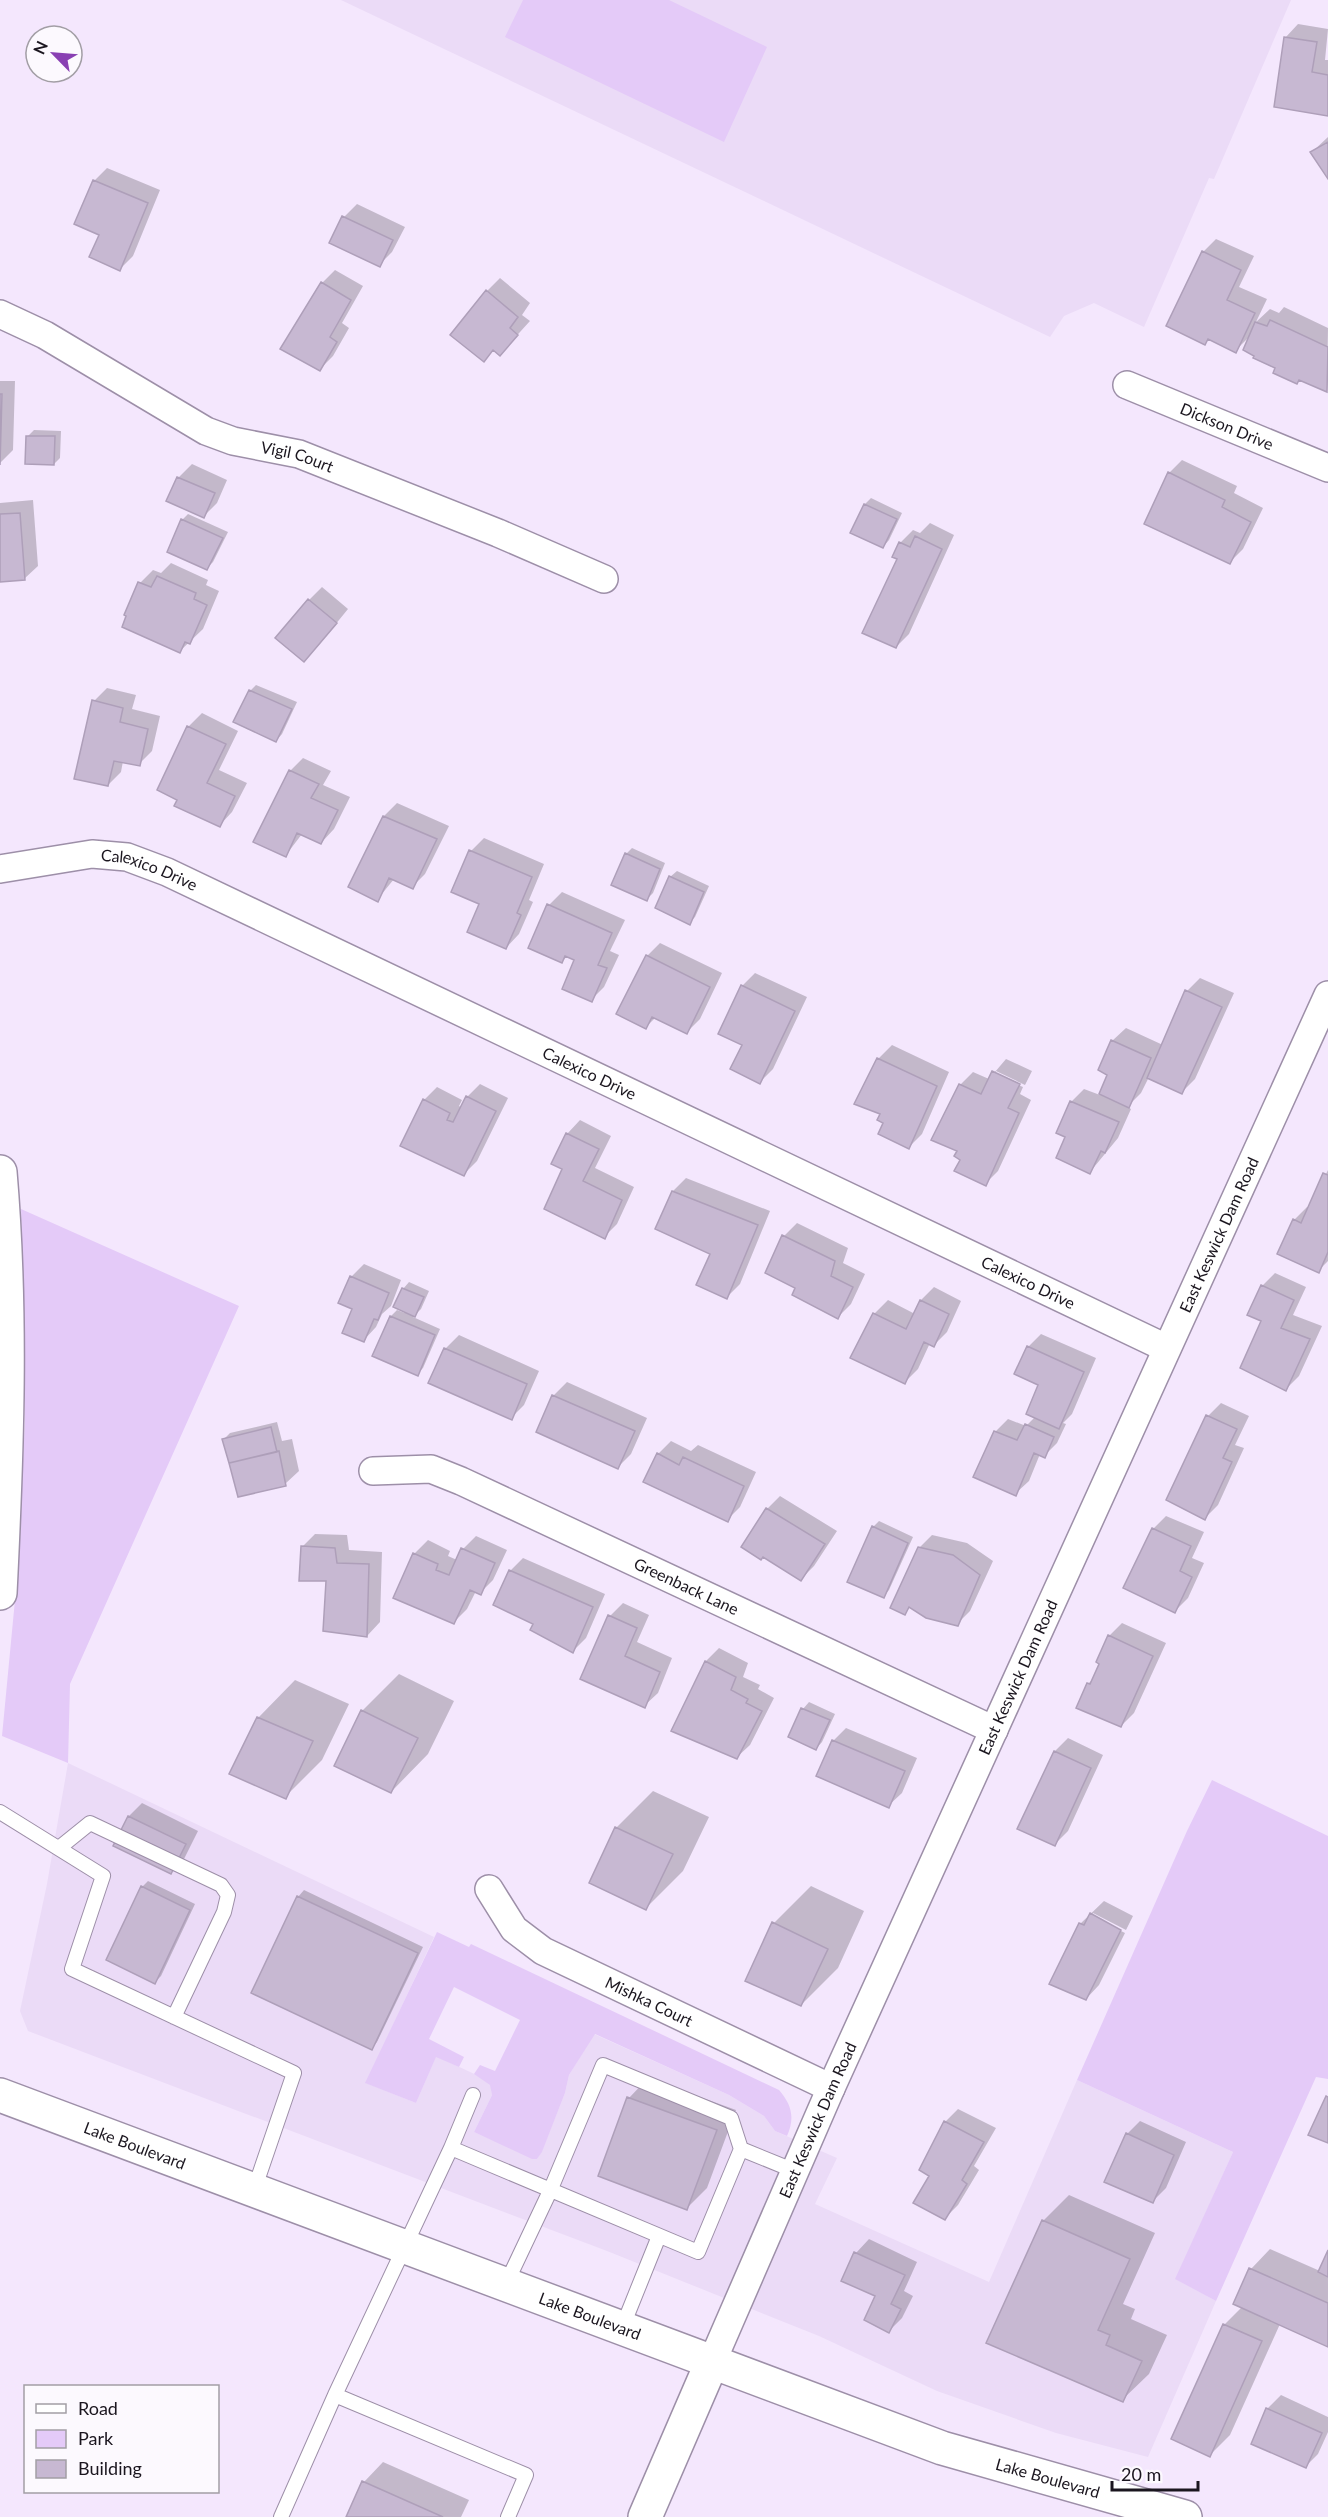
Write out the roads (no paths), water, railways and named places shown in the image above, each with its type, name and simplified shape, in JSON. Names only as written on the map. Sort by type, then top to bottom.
[{"type":"main road","points":[[0,1172],[7,1291],[8,1398],[0,1593]]},
{"type":"main road","name":"Lake Boulevard","points":[[0,2095],[942,2448],[1185,2517]]},
{"type":"main road","points":[[645,2517],[712,2362]]},
{"type":"street","name":"Vigil Court","points":[[0,314],[45,335],[206,431],[233,441],[299,454],[487,528],[604,579]]},
{"type":"street","name":"Dickson Drive","points":[[1127,385],[1328,468]]},
{"type":"street","name":"Calexico Drive","points":[[0,869],[100,854],[127,857],[167,872],[1166,1348]]},
{"type":"street","name":"East Keswick Dam Road","points":[[712,2362],[831,2088],[1328,995]]},
{"type":"street","name":"Greenback Lane","points":[[373,1471],[431,1469],[461,1481],[994,1730]]},
{"type":"street","name":"Mishka Court","points":[[489,1889],[514,1929],[543,1952],[831,2088]]},
{"type":"lane","points":[[0,1812],[103,1876],[72,1969],[294,2073],[254,2190]]},
{"type":"lane","points":[[60,1848],[90,1823],[221,1885],[228,1895],[224,1912],[174,2017]]},
{"type":"lane","points":[[451,2148],[550,2191],[698,2252],[741,2149],[731,2118],[603,2065],[550,2191],[506,2284]]},
{"type":"lane","points":[[281,2517],[335,2395],[451,2148],[473,2094]]},
{"type":"lane","points":[[741,2149],[795,2171]]},
{"type":"lane","points":[[622,2328],[659,2236]]},
{"type":"lane","points":[[335,2395],[526,2475],[508,2517]]}]
